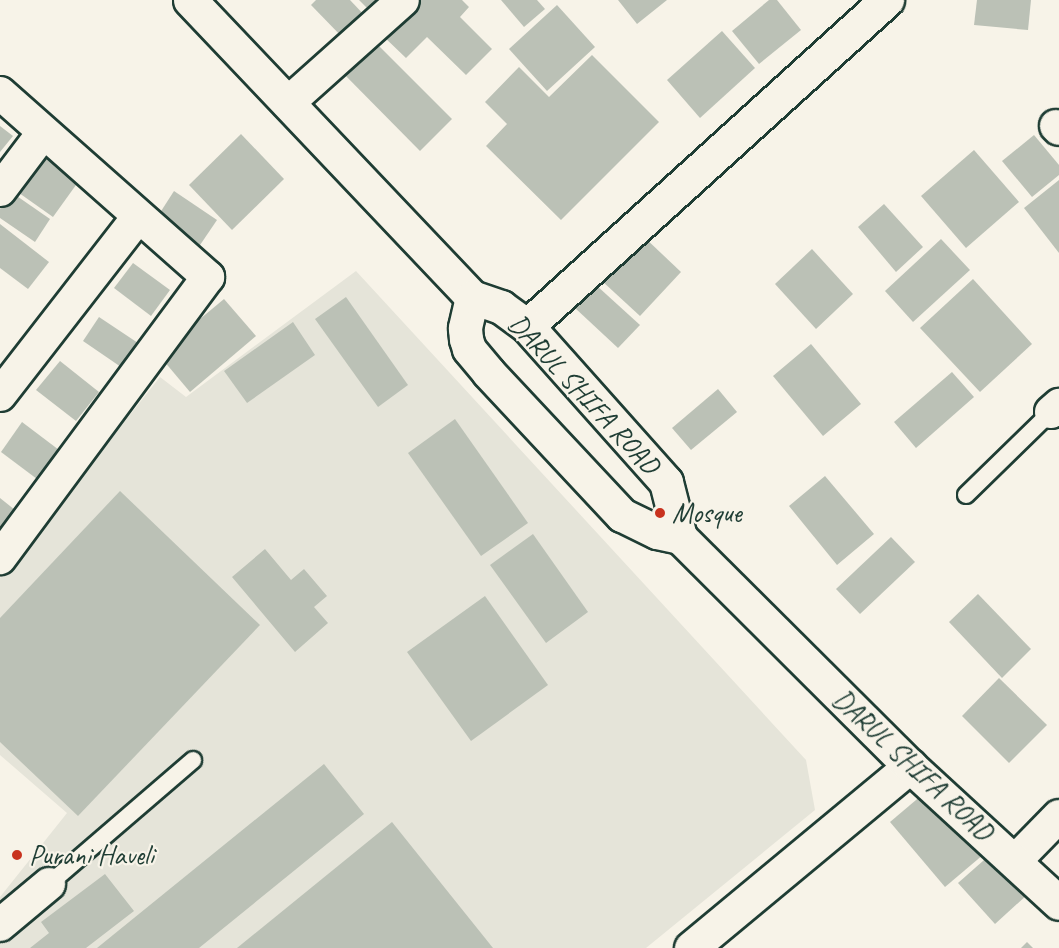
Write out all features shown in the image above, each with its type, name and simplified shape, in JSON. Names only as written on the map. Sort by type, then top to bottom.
[{"type":"main road","name":"DARUL SHIFA ROAD","points":[[190,0],[472,297],[501,307],[527,326],[666,482],[680,537],[910,766],[1059,903]]},
{"type":"main road","points":[[527,326],[886,0]]},
{"type":"main road","points":[[472,297],[465,328],[466,339],[469,349],[488,372],[622,515],[657,532],[680,537]]},
{"type":"main road","points":[[691,948],[910,766]]},
{"type":"street","points":[[288,104],[403,0]]},
{"type":"street","points":[[0,93],[208,278],[0,558]]},
{"type":"street","points":[[0,190],[43,133]]},
{"type":"street","points":[[0,395],[138,217]]},
{"type":"street","points":[[1015,861],[1059,816]]},
{"type":"street","points":[[0,925],[50,884]]},
{"type":"lane","points":[[966,495],[1055,409]]},
{"type":"lane","points":[[50,884],[193,760]]},
{"type":"shaded area","points":[[356,271],[806,760],[815,810],[646,948],[0,948],[0,897],[67,813],[0,755],[0,578],[160,377],[186,397]]},
{"type":"building","points":[[316,0],[350,0],[367,18],[345,40],[311,5]]},
{"type":"building","points":[[359,0],[382,0],[371,12]]},
{"type":"building","points":[[413,0],[462,0],[469,7],[460,17],[492,49],[466,75],[427,37],[406,58],[381,34]]},
{"type":"building","points":[[501,0],[537,0],[545,9],[524,27]]},
{"type":"building","points":[[618,0],[667,0],[637,24]]},
{"type":"building","points":[[769,0],[777,0],[801,30],[759,64],[732,31]]},
{"type":"building","points":[[977,0],[1031,0],[1028,30],[974,25]]},
{"type":"building","points":[[557,5],[595,47],[547,91],[509,49]]},
{"type":"building","points":[[722,31],[755,68],[700,118],[667,80]]},
{"type":"building","points":[[369,36],[452,119],[420,151],[336,66]]},
{"type":"building","points":[[592,55],[659,122],[561,220],[486,146],[507,124],[485,102],[519,67],[549,97]]},
{"type":"building","points":[[0,126],[13,136],[0,152]]},
{"type":"building","points":[[241,134],[284,179],[232,230],[189,185]]},
{"type":"building","points":[[1034,135],[1059,165],[1059,175],[1032,197],[1002,161]]},
{"type":"building","points":[[40,150],[81,178],[53,217],[12,188]]},
{"type":"building","points":[[974,150],[1019,202],[966,248],[921,196]]},
{"type":"building","points":[[1059,180],[1059,253],[1024,208]]},
{"type":"building","points":[[174,191],[217,220],[198,248],[156,219]]},
{"type":"building","points":[[11,192],[50,219],[35,242],[0,218],[0,209]]},
{"type":"building","points":[[884,204],[923,247],[896,272],[858,227]]},
{"type":"building","points":[[0,224],[49,262],[28,289],[0,268]]},
{"type":"building","points":[[643,236],[681,272],[640,316],[602,281]]},
{"type":"building","points":[[941,239],[970,270],[913,322],[885,291]]},
{"type":"building","points":[[812,249],[853,294],[816,329],[775,284]]},
{"type":"building","points":[[133,263],[170,290],[151,316],[114,288]]},
{"type":"building","points":[[973,279],[1032,344],[980,392],[920,328]]},
{"type":"building","points":[[596,285],[640,325],[618,348],[575,308]]},
{"type":"building","points":[[346,297],[408,385],[378,407],[315,319]]},
{"type":"building","points":[[224,299],[256,336],[190,392],[158,354]]},
{"type":"building","points":[[99,317],[138,343],[121,367],[83,341]]},
{"type":"building","points":[[293,322],[315,355],[247,403],[224,371]]},
{"type":"building","points":[[811,344],[861,404],[823,436],[773,376]]},
{"type":"building","points":[[60,361],[99,392],[76,421],[36,390]]},
{"type":"building","points":[[952,372],[974,397],[916,448],[894,422]]},
{"type":"building","points":[[718,389],[737,412],[691,450],[672,428]]},
{"type":"building","points":[[455,419],[528,523],[481,556],[408,453]]},
{"type":"building","points":[[22,422],[63,453],[41,482],[1,452]]},
{"type":"building","points":[[825,476],[874,534],[837,565],[789,506]]},
{"type":"building","points":[[120,491],[260,625],[78,816],[0,742],[0,618]]},
{"type":"building","points":[[0,498],[15,510],[0,530]]},
{"type":"building","points":[[533,534],[588,612],[546,643],[490,565]]},
{"type":"building","points":[[891,537],[915,562],[860,614],[836,589]]},
{"type":"building","points":[[265,549],[291,580],[304,569],[327,596],[314,607],[328,623],[295,652],[232,577]]},
{"type":"building","points":[[978,594],[1031,649],[1002,678],[949,622]]},
{"type":"building","points":[[485,596],[548,685],[471,741],[407,652]]},
{"type":"building","points":[[999,678],[1047,725],[1009,763],[962,716]]},
{"type":"building","points":[[324,764],[364,814],[199,948],[97,948]]},
{"type":"building","points":[[929,789],[984,854],[945,887],[890,822]]},
{"type":"building","points":[[392,822],[493,948],[237,948]]},
{"type":"building","points":[[992,853],[1028,894],[995,924],[958,883]]},
{"type":"building","points":[[105,874],[134,911],[86,948],[30,948],[49,933],[41,922]]},
{"type":"building","points":[[1027,942],[1033,948],[1021,948]]},
{"type":"place","name":"Mosque","points":[[660,513]]},
{"type":"place","name":"Purani Haveli","points":[[17,855]]}]
